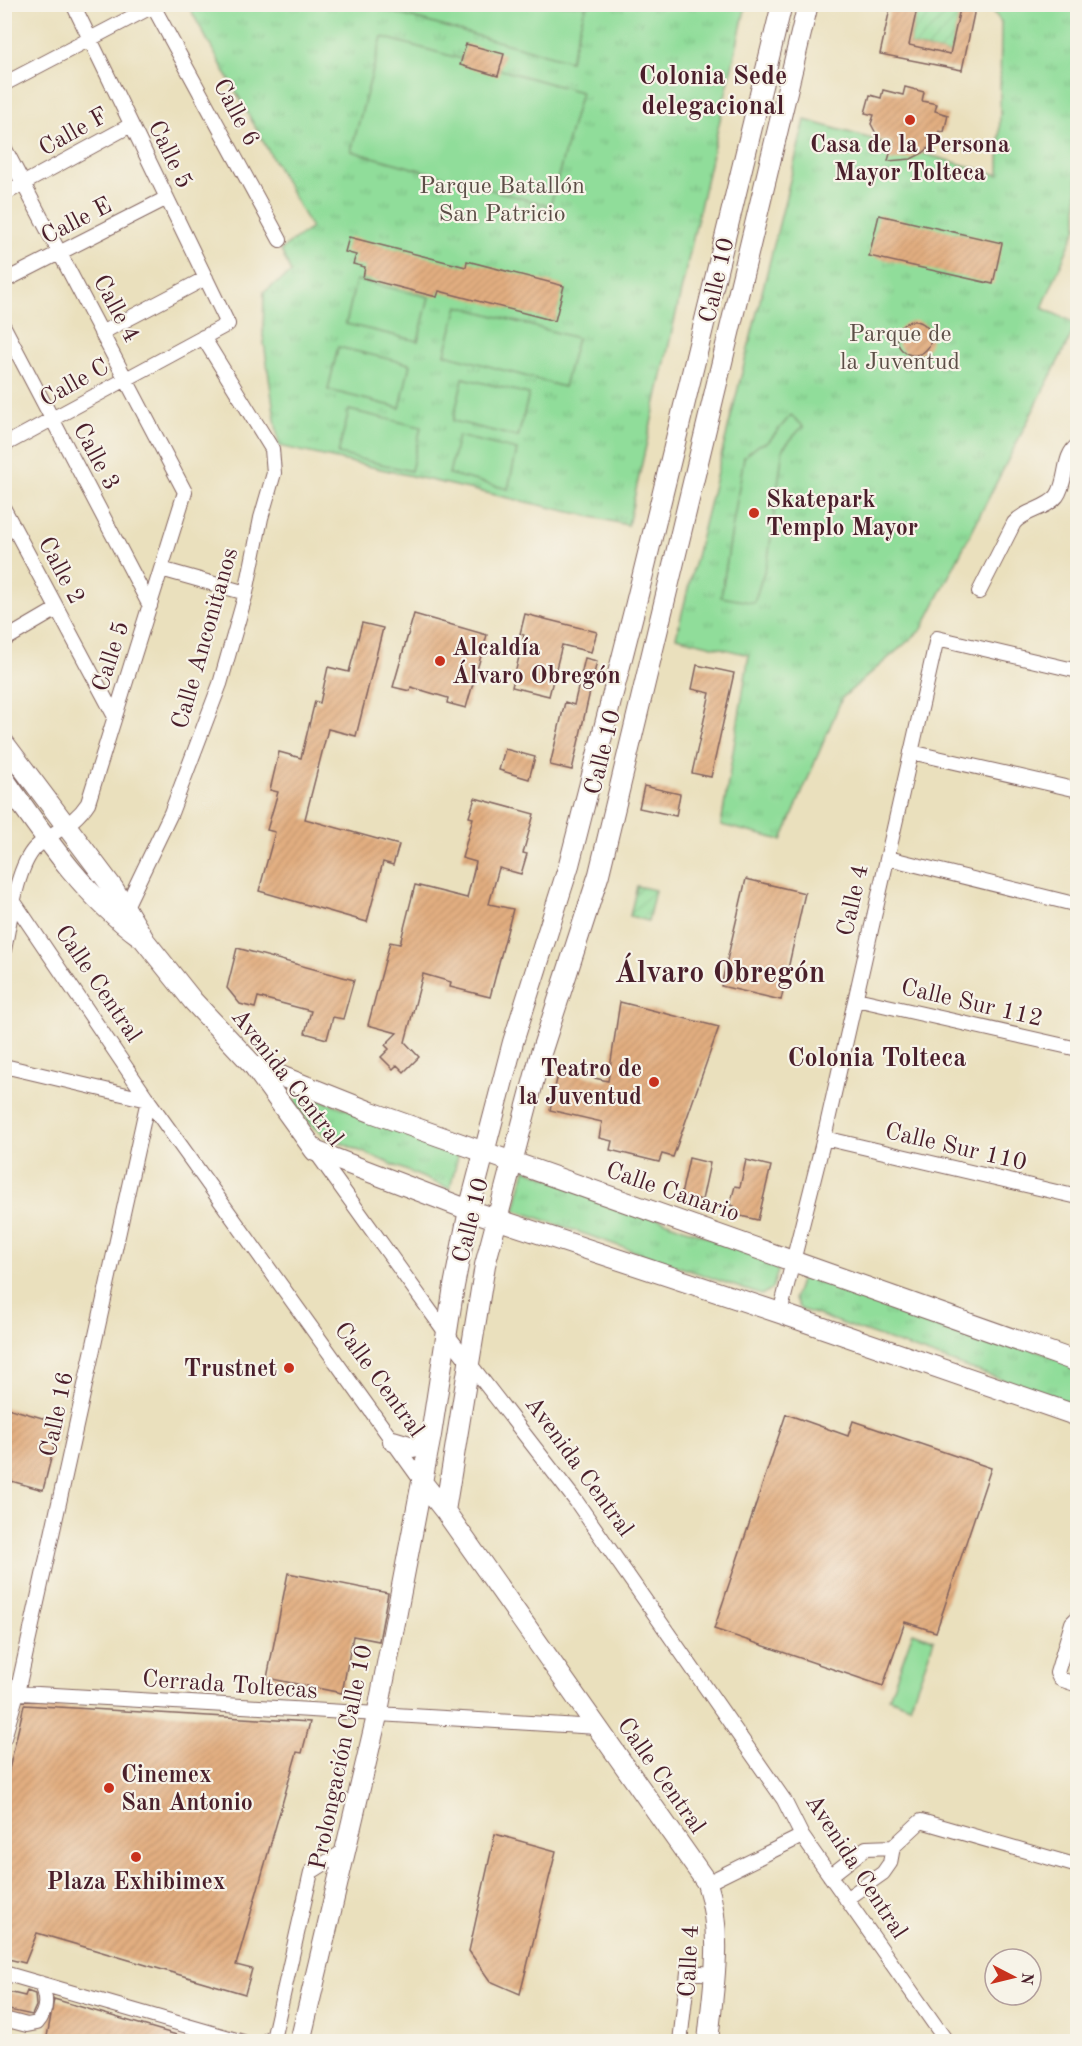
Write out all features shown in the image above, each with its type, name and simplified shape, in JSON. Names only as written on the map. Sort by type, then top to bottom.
[{"type":"street","name":"Calle 5","points":[[73,4],[228,324]]},
{"type":"street","name":"Calle 10","points":[[422,1482],[469,1210],[483,1152],[513,1042],[568,865],[648,554],[782,4]]},
{"type":"street","name":"Calle 10","points":[[446,1511],[478,1292],[540,1056],[599,874],[808,4]]},
{"type":"street","points":[[4,84],[153,6]]},
{"type":"street","name":"Calle 6","points":[[153,6],[280,240]]},
{"type":"street","name":"Calle F","points":[[4,194],[131,124]]},
{"type":"street","name":"Calle 4","points":[[4,147],[185,492]]},
{"type":"street","name":"Calle E","points":[[4,281],[167,198]]},
{"type":"street","points":[[102,333],[206,278]]},
{"type":"street","name":"Calle C","points":[[4,445],[228,324]]},
{"type":"street","name":"Calle 3","points":[[4,327],[150,606]]},
{"type":"street","name":"Calle Anconitanos","points":[[123,915],[171,813],[220,684],[246,593],[275,461],[272,449],[203,337]]},
{"type":"street","points":[[979,592],[1014,523],[1021,515],[1053,500],[1058,494],[1070,453],[1077,445]]},
{"type":"street","name":"Calle 5","points":[[4,950],[14,902],[25,865],[33,850],[79,818],[88,803],[185,492]]},
{"type":"street","name":"Calle 2","points":[[4,509],[11,536],[57,609],[114,715]]},
{"type":"street","points":[[161,569],[246,593]]},
{"type":"street","points":[[4,640],[57,609]]},
{"type":"street","name":"Calle 4","points":[[780,1313],[795,1261],[824,1138],[937,638],[1077,671]]},
{"type":"street","name":"Avenida Central","points":[[4,743],[66,826],[123,915],[193,1000],[253,1065],[447,1333],[576,1501],[784,1800],[802,1836],[947,2042]]},
{"type":"street","points":[[912,752],[1077,790]]},
{"type":"street","name":"Avenida Central","points":[[4,779],[46,839],[98,902],[123,915]]},
{"type":"street","points":[[888,858],[1077,905]]},
{"type":"street","name":"Calle Central","points":[[14,902],[148,1100],[422,1482],[446,1511],[707,1883]]},
{"type":"street","name":"Calle Sur 112","points":[[856,999],[1077,1049]]},
{"type":"street","name":"Calle Canario","points":[[253,1065],[362,1109],[1077,1362]]},
{"type":"street","points":[[4,1066],[148,1100]]},
{"type":"street","name":"Calle 16","points":[[4,1738],[11,1693],[148,1100]]},
{"type":"street","name":"Calle Sur 110","points":[[824,1138],[1077,1197]]},
{"type":"street","points":[[315,1151],[469,1210],[780,1313],[1077,1416]]},
{"type":"street","points":[[393,1442],[413,1447],[431,1435]]},
{"type":"street","name":"Prolongación Calle 10","points":[[300,2042],[377,1716],[422,1482]]},
{"type":"street","points":[[1077,1617],[1072,1623],[1057,1673],[1060,1679],[1077,1685]]},
{"type":"street","name":"Cerrada Toltecas","points":[[11,1693],[597,1727]]},
{"type":"street","points":[[846,1899],[883,1873],[890,1863],[893,1847],[921,1821],[1077,1866]]},
{"type":"street","points":[[707,1883],[802,1836]]},
{"type":"street","points":[[830,1876],[866,1848],[893,1847]]},
{"type":"street","points":[[265,2042],[273,2035],[311,1872],[346,1850]]},
{"type":"street","name":"Calle 4","points":[[707,1883],[715,1910],[717,1933],[708,2042]]},
{"type":"street","points":[[680,2042],[688,1972],[714,1974]]},
{"type":"street","points":[[4,1973],[243,2042]]},
{"type":"street","points":[[4,2019],[27,2025],[37,2023],[46,2007],[45,1994],[40,1983]]},
{"type":"green space","name":"Parque Batallón San Patricio","points":[[188,5],[746,5],[628,525],[279,446],[263,336],[264,292],[291,273],[281,250],[311,228]]},
{"type":"green space","points":[[365,5],[586,5],[570,61]]},
{"type":"green space","points":[[918,5],[960,12],[950,54],[909,45]]},
{"type":"green space","name":"Parque de la Juventud","points":[[989,5],[1077,5],[1077,227],[1042,308],[1077,324],[922,629],[842,698],[782,840],[721,825],[749,655],[676,637],[805,120],[999,175],[1001,22]]},
{"type":"green space","points":[[382,37],[581,92],[550,206],[351,151]]},
{"type":"green space","points":[[356,280],[429,297],[418,341],[346,324]]},
{"type":"green space","points":[[458,306],[577,338],[564,387],[445,354]]},
{"type":"green space","points":[[338,347],[410,364],[400,408],[328,390]]},
{"type":"green space","points":[[463,378],[529,394],[518,437],[453,421]]},
{"type":"green space","points":[[349,410],[421,427],[411,471],[338,454]]},
{"type":"green space","name":"Skatepark Templo Mayor","points":[[791,415],[803,426],[783,448],[768,559],[754,603],[721,597],[744,457],[759,445],[768,442]]},
{"type":"green space","points":[[458,436],[517,450],[508,489],[449,474]]},
{"type":"green space","points":[[637,886],[655,890],[648,921],[630,916]]},
{"type":"green space","points":[[297,1092],[460,1148],[450,1189],[327,1137],[312,1126],[295,1102]]},
{"type":"green space","points":[[525,1169],[777,1263],[778,1271],[772,1289],[761,1295],[515,1210]]},
{"type":"green space","points":[[807,1271],[1077,1364],[1077,1406],[800,1309],[794,1299],[802,1275]]},
{"type":"green space","points":[[913,1632],[934,1640],[910,1706],[889,1698]]},
{"type":"building","points":[[891,4],[918,4],[909,45],[950,54],[961,4],[976,4],[962,70],[880,54]]},
{"type":"building","points":[[466,44],[504,54],[498,76],[460,65]]},
{"type":"building","name":"Casa de la Persona Mayor Tolteca","points":[[905,87],[924,92],[922,101],[937,104],[935,111],[948,115],[944,132],[939,131],[934,143],[923,153],[911,159],[888,161],[893,142],[879,139],[871,124],[874,115],[865,113],[870,95],[881,98],[883,90],[903,95]]},
{"type":"building","points":[[879,215],[1002,243],[993,284],[869,256]]},
{"type":"building","points":[[349,237],[466,267],[467,261],[564,286],[555,321],[439,291],[437,297],[363,278],[365,267],[353,264],[356,255],[345,252]]},
{"type":"building","points":[[914,321],[926,326],[931,338],[926,350],[914,355],[902,350],[897,338],[902,326]]},
{"type":"building","name":"Alcaldía Álvaro Obregón","points":[[414,614],[487,635],[466,708],[447,703],[448,698],[411,687],[410,691],[393,687]]},
{"type":"building","points":[[525,614],[597,632],[591,652],[562,645],[549,696],[512,687],[524,635],[520,634]]},
{"type":"building","points":[[362,623],[383,628],[356,736],[328,729],[305,819],[399,845],[393,865],[383,862],[367,922],[259,891],[275,832],[267,830],[278,792],[270,790],[279,752],[301,758],[315,701],[320,703],[328,667],[349,672]]},
{"type":"building","points":[[585,658],[597,661],[572,770],[550,765],[565,702],[574,705]]},
{"type":"building","points":[[697,665],[734,673],[711,777],[692,773],[710,693],[692,689]]},
{"type":"building","points":[[505,749],[535,757],[529,779],[499,770]]},
{"type":"building","points":[[644,786],[680,794],[676,816],[639,808]]},
{"type":"building","points":[[475,798],[534,814],[523,853],[527,854],[521,874],[499,868],[489,904],[513,909],[490,997],[450,987],[451,982],[423,974],[405,1042],[419,1057],[404,1072],[397,1065],[393,1069],[381,1057],[389,1049],[385,1045],[397,1033],[368,1025],[390,942],[400,944],[415,885],[467,898],[476,862],[462,858],[473,818],[469,817]]},
{"type":"building","points":[[746,879],[805,893],[781,1000],[721,986]]},
{"type":"building","points":[[237,948],[354,980],[343,1019],[333,1017],[327,1039],[305,1033],[311,1011],[258,997],[255,1008],[240,1004],[227,988]]},
{"type":"building","name":"Teatro de la Juventud","points":[[620,1002],[719,1027],[673,1157],[662,1154],[659,1162],[610,1150],[612,1141],[599,1138],[602,1122],[550,1110],[559,1070],[608,1081]]},
{"type":"building","points":[[689,1158],[710,1163],[702,1200],[681,1195]]},
{"type":"building","points":[[746,1160],[771,1166],[758,1220],[732,1214],[734,1206],[730,1205],[735,1186],[740,1187]]},
{"type":"building","points":[[4,1407],[60,1423],[43,1490],[4,1479]]},
{"type":"building","points":[[786,1414],[848,1436],[853,1421],[991,1468],[936,1632],[905,1622],[883,1686],[714,1629]]},
{"type":"building","points":[[288,1573],[388,1593],[379,1641],[353,1636],[342,1693],[267,1678]]},
{"type":"building","name":"Plaza Exhibimex","points":[[24,1705],[310,1722],[302,1753],[297,1752],[236,1965],[252,1969],[245,1994],[37,1933],[25,1963],[4,1958],[4,1791]]},
{"type":"building","points":[[495,1834],[556,1851],[520,1994],[490,1981],[469,1951]]},
{"type":"building","points":[[4,1991],[25,1996],[27,1991],[35,1994],[36,2006],[32,2015],[4,2009]]},
{"type":"building","points":[[54,1999],[187,2038],[186,2042],[46,2042]]},
{"type":"place","name":"Casa de la Persona Mayor Tolteca","points":[[910,120]]},
{"type":"place","name":"Skatepark Templo Mayor","points":[[754,513]]},
{"type":"place","name":"Alcaldía Álvaro Obregón","points":[[440,661]]},
{"type":"place","name":"Teatro de la Juventud","points":[[654,1082]]},
{"type":"place","name":"Trustnet","points":[[289,1368]]},
{"type":"place","name":"Cinemex San Antonio","points":[[109,1788]]},
{"type":"place","name":"Plaza Exhibimex","points":[[136,1857]]},
{"type":"district","name":"Colonia Sede delegacional","points":[[713,90]]},
{"type":"district","name":"Álvaro Obregón","points":[[720,972]]},
{"type":"district","name":"Colonia Tolteca","points":[[877,1057]]}]
